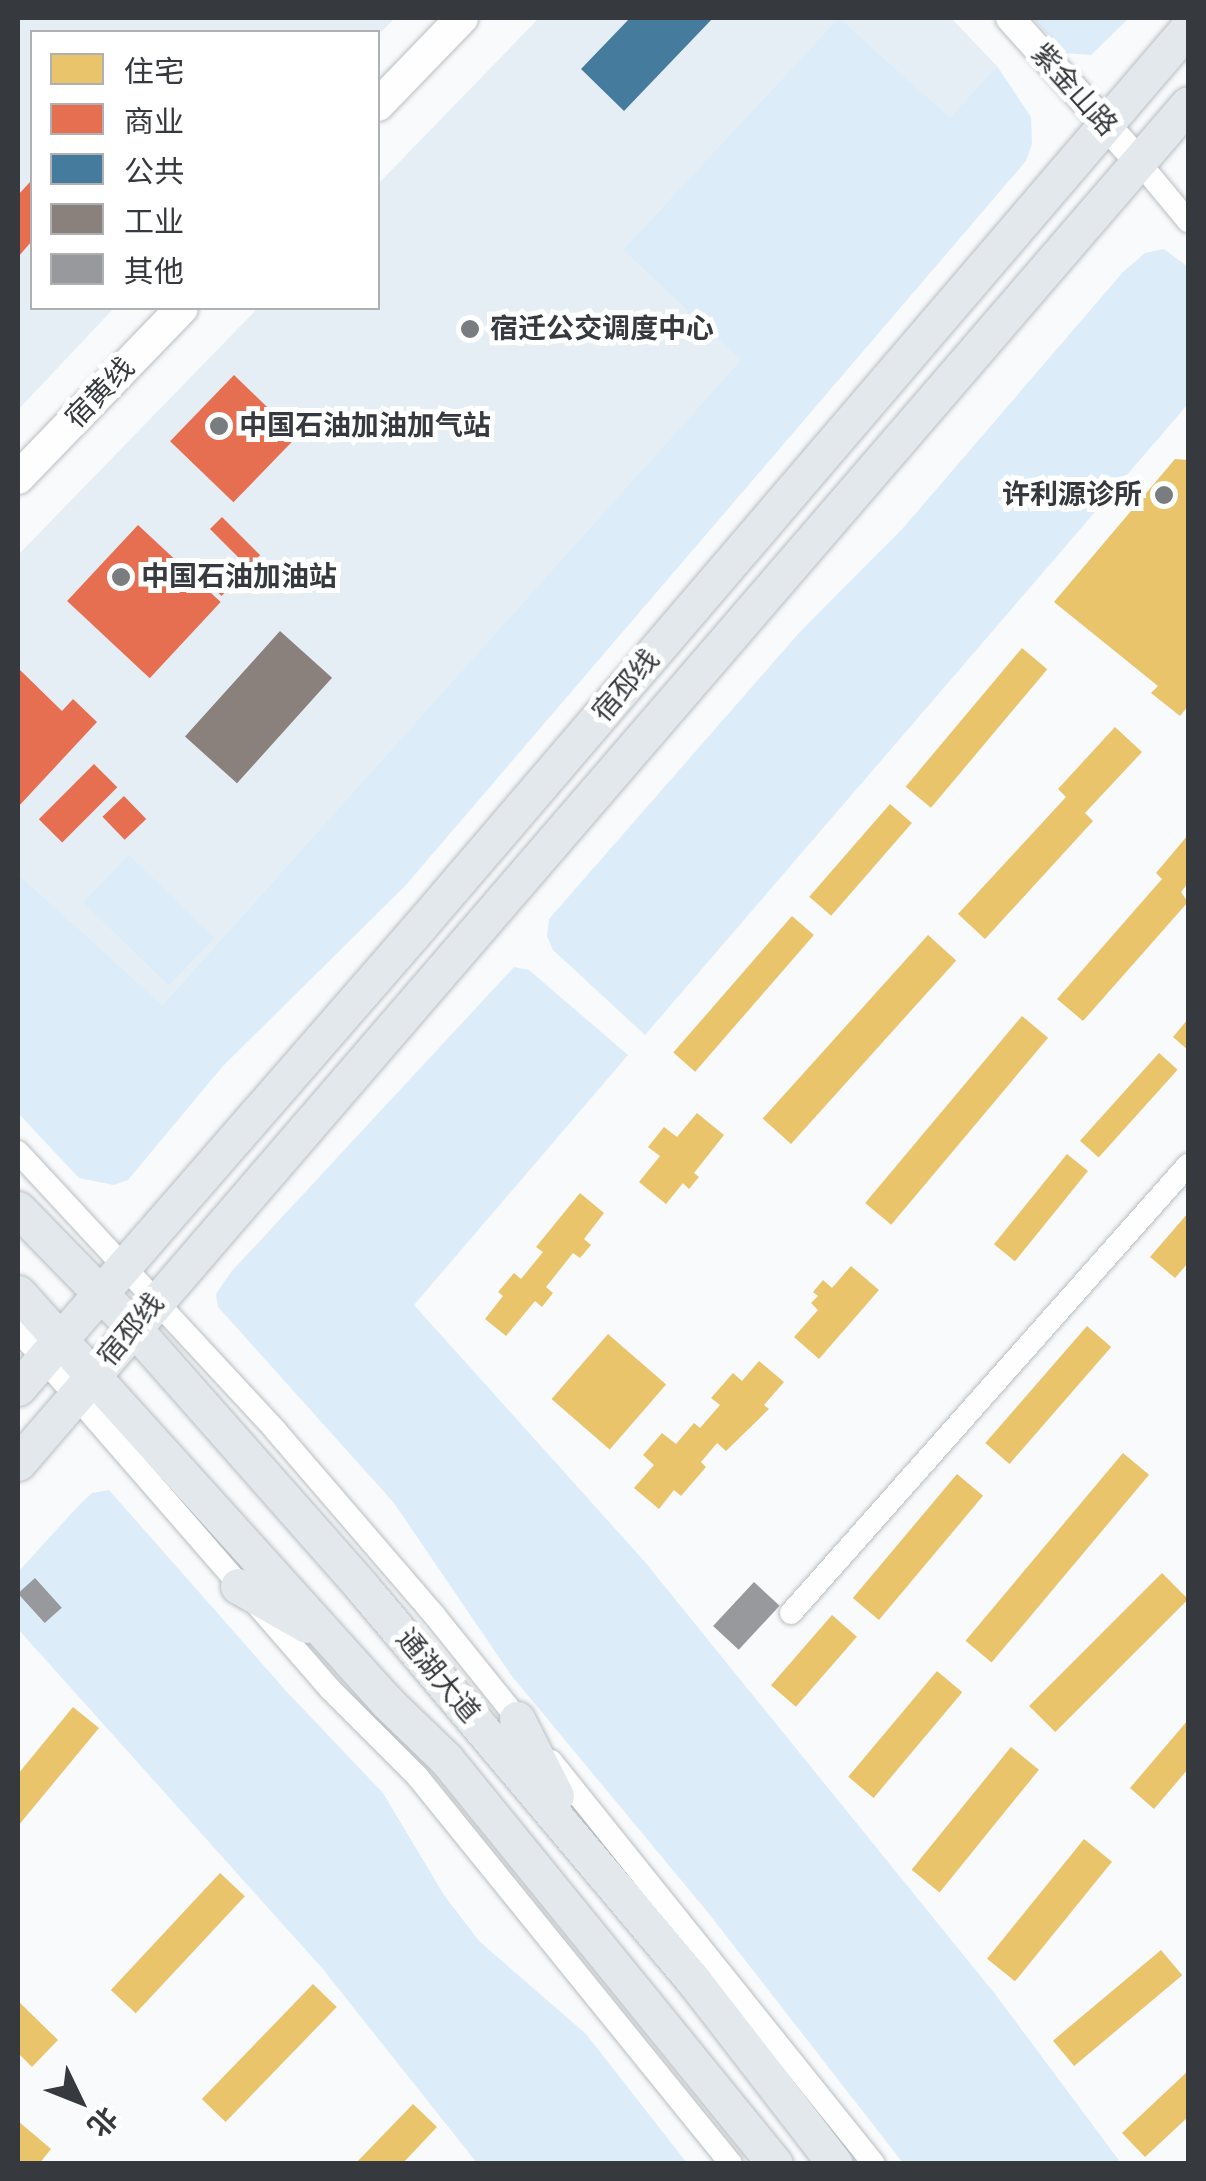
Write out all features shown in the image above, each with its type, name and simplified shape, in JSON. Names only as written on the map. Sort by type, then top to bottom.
[{"type":"main road","points":[[380,103],[462,18]]},
{"type":"main road","name":"宿邳线","points":[[18,1388],[432,912],[1188,28]]},
{"type":"main road","name":"宿邳线","points":[[18,1463],[1188,104]]},
{"type":"main road","name":"宿黄线","points":[[18,478],[180,310]]},
{"type":"main road","name":"通湖大道","points":[[18,1209],[99,1292],[144,1314],[350,1573],[693,1980],[835,2164]]},
{"type":"main road","name":"通湖大道","points":[[18,1294],[51,1348],[84,1386],[446,1759],[774,2164]]},
{"type":"main road","points":[[238,1586],[332,1640]]},
{"type":"main road","points":[[517,1719],[584,1850]]},
{"type":"street","name":"紫金山路","points":[[1010,18],[1139,162]]},
{"type":"street","points":[[1139,162],[1188,221]]},
{"type":"street","points":[[18,1152],[122,1264],[144,1314],[276,1431],[517,1719],[874,2164]]},
{"type":"street","points":[[790,1613],[1188,1165]]},
{"type":"street","points":[[18,1330],[51,1348]]},
{"type":"street","points":[[84,1386],[238,1586],[331,1690],[417,1776],[731,2164]]},
{"type":"shaded area","points":[[18,18],[395,18],[380,33],[30,30],[30,310],[112,310],[18,410]]},
{"type":"shaded area","points":[[539,18],[951,18],[997,66],[742,360],[161,1006],[18,874],[18,555],[256,310],[380,310],[380,182]]},
{"type":"shaded area","points":[[839,18],[950,118],[997,66],[1031,117],[1032,144],[1026,161],[405,886],[222,1067],[128,1180],[114,1185],[79,1178],[18,1113],[18,874],[162,1005],[741,360],[623,250]]},
{"type":"shaded area","points":[[1032,18],[1129,18],[1091,55],[1065,53]]},
{"type":"shaded area","points":[[1164,249],[1188,267],[1188,404],[645,1035],[553,950],[547,936],[549,919],[798,634],[904,527],[1123,272],[1145,253]]},
{"type":"shaded area","points":[[129,855],[215,938],[169,985],[83,902]]},
{"type":"shaded area","points":[[514,967],[529,970],[628,1055],[414,1305],[645,1562],[995,1994],[1121,2163],[903,2163],[710,1915],[511,1675],[394,1503],[218,1307],[216,1294],[231,1272]]},
{"type":"shaded area","points":[[109,1490],[287,1692],[383,1793],[444,1895],[479,1941],[586,2034],[687,2163],[477,2163],[322,1968],[18,1629],[18,1572],[92,1493]]},
{"type":"building: 住宅","points":[[1175,459],[1188,460],[1188,706],[1180,716],[1151,693],[1158,686],[1054,602]]},
{"type":"building: 住宅","points":[[1022,648],[1047,669],[931,808],[906,787]]},
{"type":"building: 住宅","points":[[1115,727],[1142,752],[1085,813],[1093,821],[985,939],[958,914],[1066,797],[1058,789]]},
{"type":"building: 住宅","points":[[890,804],[912,823],[831,916],[809,897]]},
{"type":"building: 住宅","points":[[1188,835],[1188,883],[1181,892],[1188,902],[1083,1021],[1057,999],[1162,879],[1156,873]]},
{"type":"building: 住宅","points":[[792,916],[814,935],[695,1072],[673,1053]]},
{"type":"building: 住宅","points":[[928,935],[956,960],[791,1144],[763,1119]]},
{"type":"building: 住宅","points":[[1022,1016],[1048,1038],[891,1225],[865,1203]]},
{"type":"building: 住宅","points":[[1188,1019],[1188,1050],[1173,1037]]},
{"type":"building: 住宅","points":[[1159,1053],[1178,1070],[1099,1157],[1080,1141]]},
{"type":"building: 住宅","points":[[697,1113],[724,1135],[694,1173],[699,1177],[689,1189],[683,1183],[666,1204],[639,1182],[660,1156],[648,1147],[664,1127],[677,1137]]},
{"type":"building: 住宅","points":[[1067,1154],[1088,1171],[1015,1261],[994,1244]]},
{"type":"building: 住宅","points":[[580,1193],[604,1213],[584,1239],[591,1245],[580,1258],[573,1253],[546,1287],[553,1293],[542,1307],[535,1301],[506,1336],[485,1319],[503,1296],[498,1292],[514,1273],[521,1279],[543,1252],[536,1247]]},
{"type":"building: 住宅","points":[[1188,1213],[1188,1263],[1175,1278],[1150,1257]]},
{"type":"building: 住宅","points":[[851,1266],[879,1290],[819,1359],[794,1337],[818,1310],[811,1303],[818,1296],[813,1292],[823,1280],[832,1288]]},
{"type":"building: 住宅","points":[[1087,1326],[1111,1347],[1009,1464],[985,1443]]},
{"type":"building: 住宅","points":[[608,1334],[666,1385],[610,1449],[552,1399]]},
{"type":"building: 住宅","points":[[759,1361],[784,1382],[764,1405],[769,1409],[726,1451],[717,1443],[701,1462],[706,1467],[681,1496],[674,1490],[659,1509],[634,1488],[654,1465],[643,1455],[662,1433],[676,1444],[694,1423],[700,1428],[720,1405],[711,1398],[733,1373],[742,1381]]},
{"type":"building: 住宅","points":[[1123,1453],[1149,1475],[992,1663],[966,1641]]},
{"type":"building: 住宅","points":[[957,1474],[983,1496],[879,1620],[853,1598]]},
{"type":"building: 住宅","points":[[1162,1573],[1188,1599],[1055,1732],[1029,1706]]},
{"type":"building: 住宅","points":[[832,1615],[857,1637],[796,1707],[771,1685]]},
{"type":"building: 住宅","points":[[937,1671],[962,1692],[874,1798],[848,1777]]},
{"type":"building: 住宅","points":[[73,1707],[99,1728],[18,1826],[18,1774]]},
{"type":"building: 住宅","points":[[1188,1720],[1188,1769],[1154,1809],[1130,1788]]},
{"type":"building: 住宅","points":[[1011,1747],[1039,1770],[940,1892],[912,1870]]},
{"type":"building: 住宅","points":[[1084,1839],[1112,1862],[1015,1981],[987,1959]]},
{"type":"building: 住宅","points":[[220,1873],[245,1896],[136,2013],[111,1990]]},
{"type":"building: 住宅","points":[[1161,1950],[1182,1975],[1074,2066],[1053,2041]]},
{"type":"building: 住宅","points":[[313,1984],[337,2007],[226,2122],[202,2099]]},
{"type":"building: 住宅","points":[[18,2001],[58,2040],[32,2067],[18,2053]]},
{"type":"building: 住宅","points":[[1188,2071],[1188,2117],[1145,2157],[1122,2133]]},
{"type":"building: 住宅","points":[[413,2104],[437,2127],[402,2164],[355,2164]]},
{"type":"building: 住宅","points":[[18,2121],[51,2149],[39,2164],[18,2164]]},
{"type":"building: 商业","points":[[30,182],[30,243],[18,257],[18,195]]},
{"type":"building: 商业","points":[[234,375],[297,436],[233,502],[170,441]]},
{"type":"building: 商业","points":[[222,517],[260,555],[248,567],[210,529]]},
{"type":"building: 商业","points":[[138,525],[221,602],[150,678],[67,601]]},
{"type":"building: 商业","points":[[237,562],[246,571],[221,596],[212,587]]},
{"type":"building: 商业","points":[[18,668],[62,711],[73,699],[97,722],[18,807]]},
{"type":"building: 商业","points":[[94,764],[117,787],[62,842],[39,819]]},
{"type":"building: 商业","points":[[124,796],[146,819],[125,840],[102,817]]},
{"type":"building: 公共","points":[[630,18],[713,18],[624,111],[581,69]]},
{"type":"building: 工业","points":[[280,631],[332,678],[237,783],[185,737]]},
{"type":"building: 其他","points":[[35,1578],[62,1608],[45,1623],[18,1593]]},
{"type":"building: 其他","points":[[754,1582],[780,1606],[739,1650],[713,1626]]},
{"type":"place","name":"宿迁公交调度中心","points":[[470,329]]},
{"type":"place","name":"中国石油加油加气站","points":[[219,426]]},
{"type":"place","name":"许利源诊所","points":[[1164,495]]},
{"type":"place","name":"中国石油加油站","points":[[121,577]]}]
